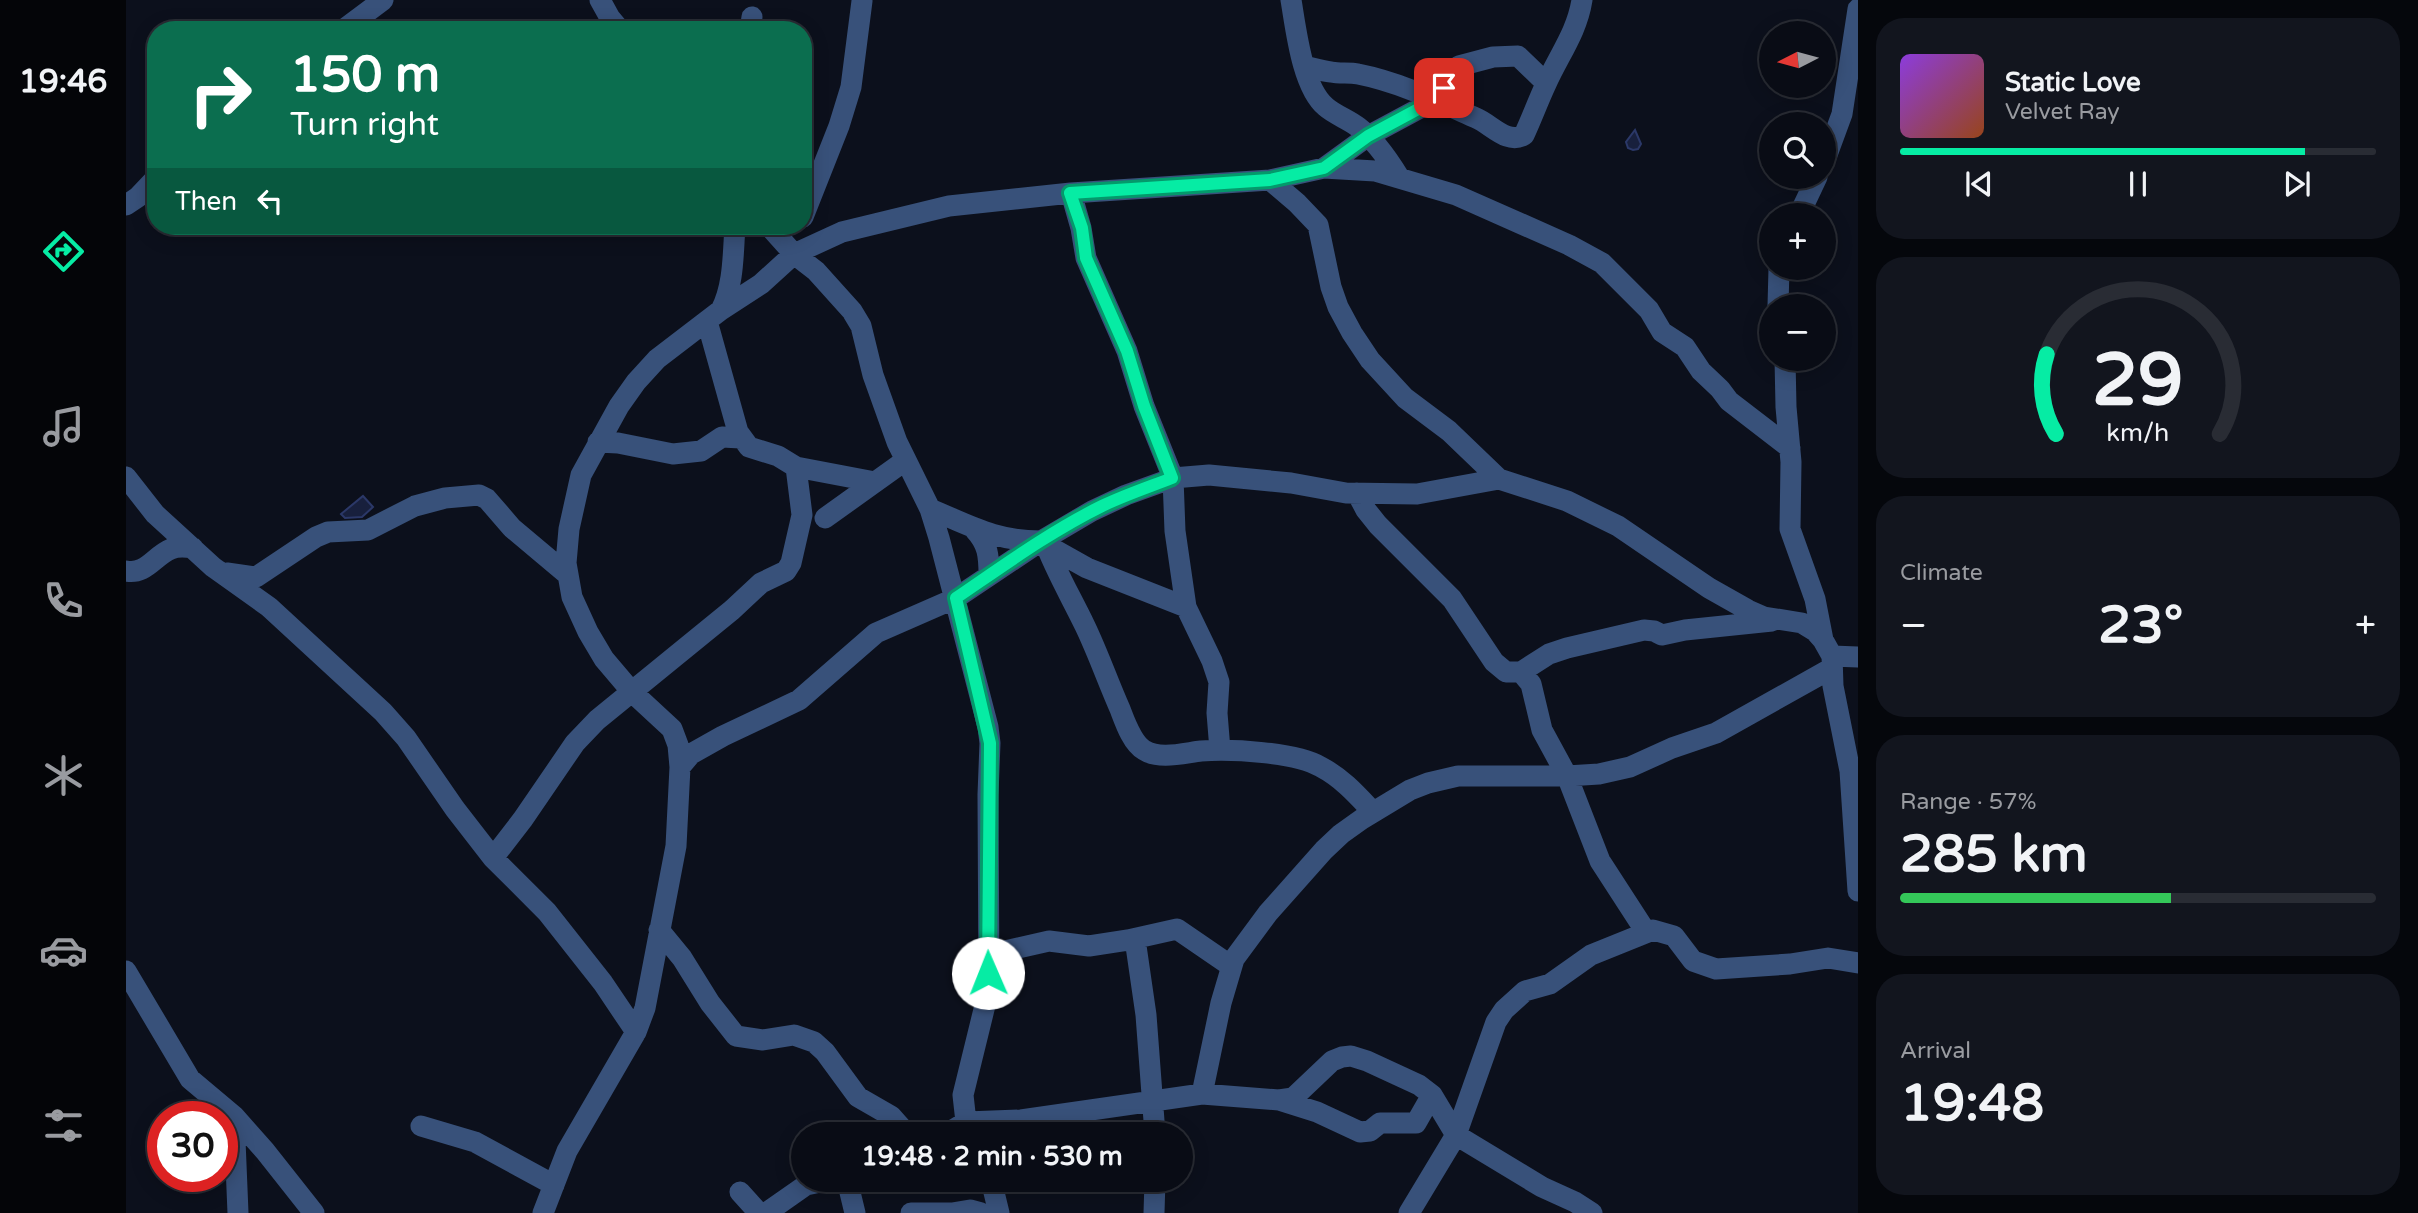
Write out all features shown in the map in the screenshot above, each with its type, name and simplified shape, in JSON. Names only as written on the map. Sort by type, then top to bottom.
[{"type":"street","points":[[355,21],[383,0]]},
{"type":"street","points":[[1292,0],[1304,66],[1318,99],[1325,107],[1359,127],[1384,153],[1399,177]]},
{"type":"street","points":[[1304,66],[1367,76],[1422,94],[1480,119],[1513,139],[1524,135],[1546,83],[1569,44],[1582,0]]},
{"type":"street","points":[[812,194],[851,87],[862,1]]},
{"type":"street","points":[[607,2],[616,21]]},
{"type":"street","points":[[1836,130],[1842,114],[1858,9]]},
{"type":"street","points":[[1324,168],[1368,136],[1435,100],[1459,66],[1493,57],[1518,57],[1546,83]]},
{"type":"street","points":[[790,250],[842,232],[948,206],[1070,193],[1270,180],[1324,168],[1375,171],[1457,195],[1569,245],[1602,263],[1649,310],[1662,332],[1685,347],[1701,371],[1728,401],[1790,448]]},
{"type":"street","points":[[1270,180],[1318,225],[1338,307],[1370,360],[1405,398],[1449,431],[1499,479],[1567,501],[1618,526],[1709,588],[1748,610],[1779,620],[1802,623],[1815,631],[1829,655]]},
{"type":"street","points":[[126,205],[147,188]]},
{"type":"street","points":[[1070,193],[1082,228],[1086,258],[1127,351],[1144,406],[1172,478],[1175,531],[1186,607],[1217,673],[1220,691],[1217,713],[1220,750]]},
{"type":"street","points":[[714,315],[727,300],[734,235]]},
{"type":"street","points":[[777,235],[790,250],[816,271],[852,311],[861,326],[873,375],[906,460],[930,509],[956,598],[990,743],[987,955],[989,989],[963,1095],[967,1122]]},
{"type":"street","points":[[543,1213],[567,1151],[636,1032],[645,1008],[676,846],[680,767],[678,745],[672,729],[632,692],[604,659],[572,597],[566,563],[569,528],[581,475],[598,442],[636,382],[657,359],[714,315],[761,284],[790,250],[795,235]]},
{"type":"street","points":[[714,315],[741,438],[749,447],[778,456],[796,467],[875,482]]},
{"type":"street","points":[[1785,371],[1790,448],[1790,529],[1815,599],[1829,655],[1850,771],[1858,891]]},
{"type":"street","points":[[598,442],[618,443],[673,454],[701,451],[722,437],[741,438]]},
{"type":"street","points":[[825,518],[906,460]]},
{"type":"street","points":[[493,858],[575,743],[597,720],[732,610],[761,583],[786,571],[791,563],[802,515],[796,467]]},
{"type":"street","points":[[680,767],[691,754],[730,732],[799,700],[876,633],[956,598],[1103,505],[1172,478],[1209,475],[1357,493],[1417,494],[1499,479]]},
{"type":"street","points":[[126,477],[155,514],[222,573],[269,607],[383,712],[406,738],[493,858],[547,912],[636,1032]]},
{"type":"street","points":[[1357,493],[1378,525],[1452,599],[1494,662],[1506,672],[1521,672],[1549,653],[1625,634],[1649,630],[1662,635],[1779,620]]},
{"type":"street","points":[[222,573],[256,577],[316,537],[328,533],[368,530],[415,506],[444,498],[479,495],[487,499],[512,527],[568,575]]},
{"type":"street","points":[[930,509],[975,530],[1018,541],[1043,542],[1087,568],[1186,607]]},
{"type":"street","points":[[975,530],[985,541],[989,554],[989,575]]},
{"type":"street","points":[[1043,542],[1096,649],[1136,744],[1151,754],[1220,750],[1288,757],[1318,765],[1348,786],[1373,812]]},
{"type":"street","points":[[126,571],[138,571],[146,567],[170,549],[193,548]]},
{"type":"street","points":[[1202,1094],[1231,966],[1268,913],[1324,850],[1341,834],[1373,812],[1428,783],[1458,776],[1567,776],[1599,774],[1630,767],[1672,748],[1716,733],[1829,655],[1858,657]]},
{"type":"street","points":[[1521,672],[1533,690],[1536,714],[1542,730],[1567,776],[1601,861],[1646,932]]},
{"type":"street","points":[[987,955],[1049,941],[1089,946],[1177,929],[1231,966]]},
{"type":"street","points":[[659,930],[682,958],[710,1003],[736,1036],[763,1040],[794,1035],[814,1042],[825,1052],[858,1097],[891,1116],[896,1122]]},
{"type":"street","points":[[1409,1213],[1456,1135],[1496,1022],[1504,1010],[1525,991],[1550,984],[1591,956],[1653,930],[1669,933],[1693,961],[1716,969],[1790,964],[1828,958],[1858,963]]},
{"type":"street","points":[[1135,939],[1146,1015],[1153,1122]]},
{"type":"street","points":[[126,971],[190,1079],[216,1101]]},
{"type":"street","points":[[1008,1122],[1202,1094],[1279,1100],[1293,1098],[1302,1092],[1325,1066],[1342,1056],[1351,1056],[1419,1085],[1432,1095],[1456,1135],[1542,1187],[1576,1202],[1592,1213]]},
{"type":"street","points":[[1279,1100],[1317,1112],[1364,1132],[1380,1123],[1416,1123],[1432,1095]]},
{"type":"street","points":[[238,1121],[314,1213]]},
{"type":"street","points":[[421,1126],[475,1142],[554,1185]]},
{"type":"street","points":[[237,1192],[238,1213]]},
{"type":"street","points":[[740,1192],[760,1213]]},
{"type":"street","points":[[766,1213],[796,1192]]},
{"type":"street","points":[[850,1192],[855,1213]]},
{"type":"street","points":[[994,1192],[999,1213]]},
{"type":"street","points":[[1154,1213],[1155,1192]]},
{"type":"street","points":[[911,1213],[970,1210],[981,1213]]},
{"type":"building","points":[[1635,130],[1641,144],[1638,149],[1633,150],[1628,148],[1626,142]]},
{"type":"building","points":[[363,496],[373,507],[362,517],[345,518],[341,514]]},
{"type":"route","points":[[988,973],[990,743],[956,598],[1041,541],[1092,512],[1126,495],[1172,478],[1144,406],[1127,351],[1086,258],[1082,228],[1070,193],[1270,180],[1324,168],[1368,136],[1435,100],[1444,88]]}]
